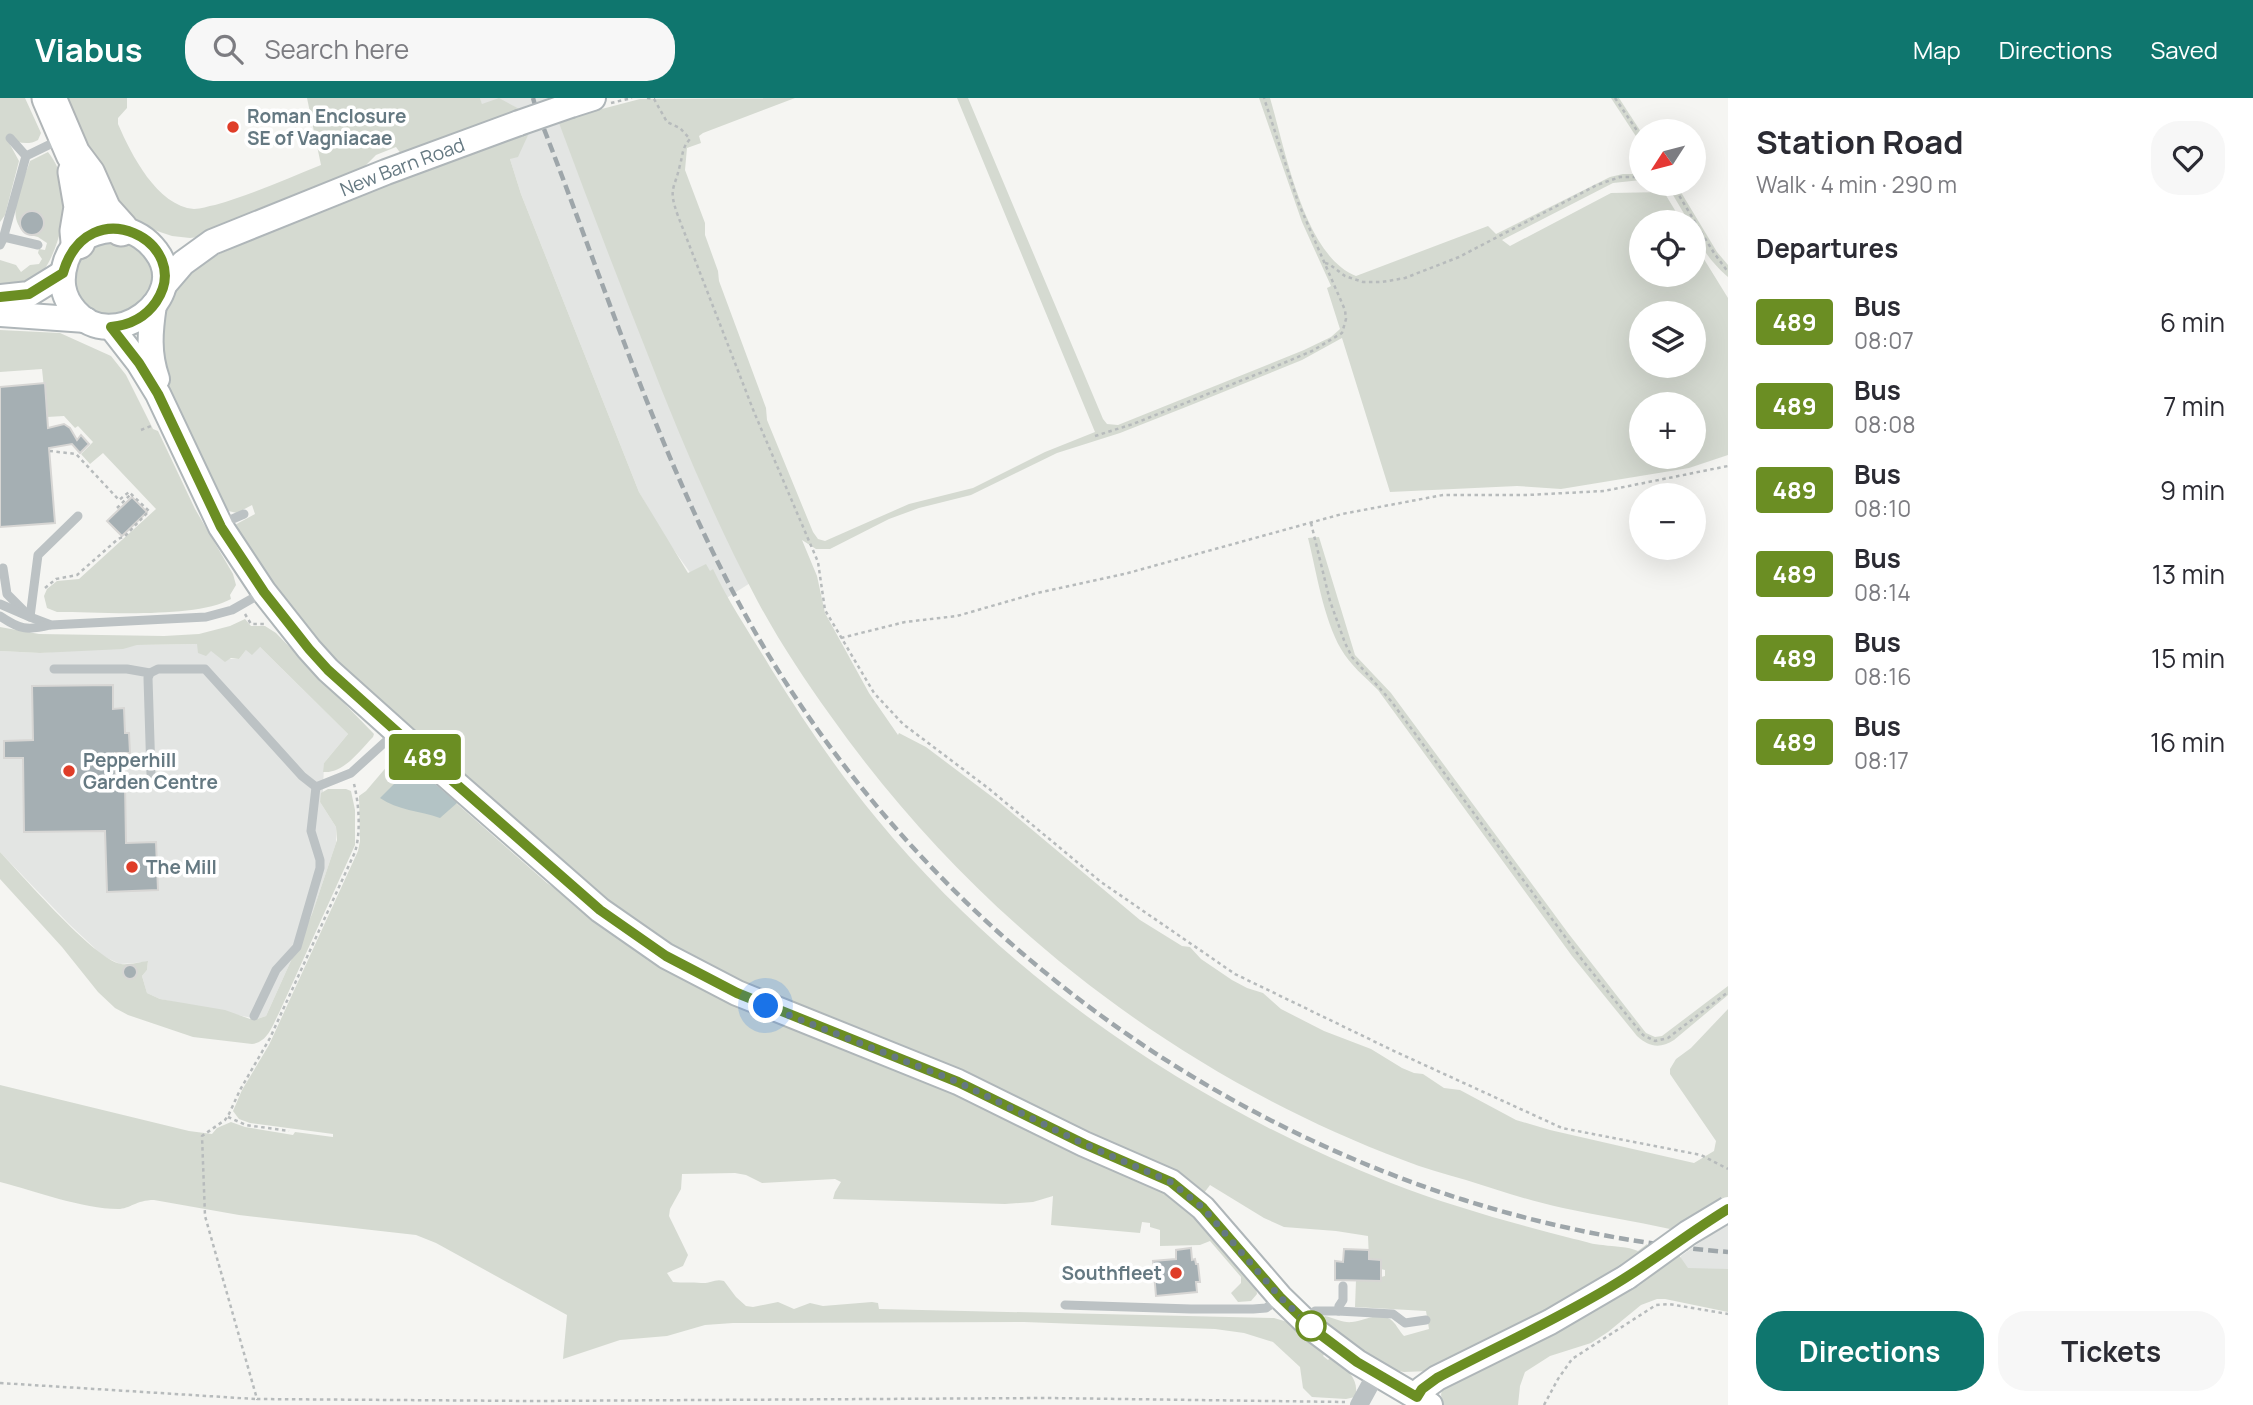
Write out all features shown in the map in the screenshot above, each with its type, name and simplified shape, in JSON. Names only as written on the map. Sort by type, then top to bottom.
[{"type":"highway","points":[[49,98],[69,145],[88,174],[104,210],[135,235]]},
{"type":"highway","points":[[69,145],[81,207],[78,242]]},
{"type":"main road","name":"New Barn Road","points":[[160,294],[183,263],[212,242],[386,172],[582,101]]},
{"type":"main road","points":[[160,294],[141,318],[134,322],[111,327],[95,325],[75,311],[67,299],[62,284],[68,256],[78,242],[89,234],[102,230],[135,235],[160,256],[165,272],[160,294],[149,340],[157,380],[160,422],[220,525],[264,592],[328,670],[396,732],[600,910],[666,956],[737,993],[958,1082],[1084,1144],[1167,1180],[1184,1191],[1203,1208],[1280,1297],[1304,1320],[1336,1347],[1423,1401]]},
{"type":"main road","name":"New Barn Road","points":[[135,235],[174,244],[212,242]]},
{"type":"main road","points":[[0,297],[29,294],[63,273]]},
{"type":"main road","points":[[0,314],[86,320]]},
{"type":"main road","points":[[111,327],[139,363],[158,394]]},
{"type":"main road","points":[[1423,1401],[1422,1389],[1437,1378],[1550,1322],[1627,1277],[1688,1233],[1728,1209]]},
{"type":"street","points":[[1361,1404],[1376,1374]]},
{"type":"lane","points":[[10,138],[26,156]]},
{"type":"lane","points":[[26,156],[69,145]]},
{"type":"lane","points":[[26,156],[2,241],[38,245]]},
{"type":"lane","points":[[220,525],[244,514]]},
{"type":"lane","points":[[30,617],[38,555],[78,516]]},
{"type":"lane","points":[[3,568],[7,594],[30,617]]},
{"type":"lane","points":[[0,616],[15,626],[32,629],[51,625],[206,617],[232,610],[264,592]]},
{"type":"lane","points":[[0,604],[51,625]]},
{"type":"lane","points":[[54,669],[127,669],[150,673],[158,669],[205,669],[297,770],[316,787]]},
{"type":"lane","points":[[150,673],[151,774]]},
{"type":"lane","points":[[316,787],[349,775],[396,732]]},
{"type":"lane","points":[[254,1016],[276,970],[297,947],[320,868],[311,831],[316,787]]},
{"type":"lane","points":[[1338,1311],[1343,1300],[1343,1286]]},
{"type":"lane","points":[[1065,1305],[1253,1309],[1266,1308],[1280,1297]]},
{"type":"lane","points":[[1304,1320],[1315,1311],[1393,1314],[1405,1323],[1426,1320]]},
{"type":"path","points":[[647,98],[654,100],[667,122],[680,128],[690,139],[683,147],[672,188],[675,208],[754,412],[818,562],[825,610],[877,698],[907,728],[988,788],[1101,882],[1235,974],[1562,1128],[1701,1155],[1728,1169]]},
{"type":"path","points":[[1095,436],[1133,424],[1312,351],[1336,338],[1344,329],[1346,314],[1294,192],[1264,98]]},
{"type":"path","points":[[1615,98],[1629,119]]},
{"type":"path","points":[[1325,263],[1345,276],[1363,282],[1405,278],[1459,257],[1597,185],[1620,177],[1629,177]]},
{"type":"path","points":[[1679,196],[1728,272]]},
{"type":"path","points":[[141,430],[160,422]]},
{"type":"path","points":[[34,588],[45,589],[56,579],[77,575],[149,511],[129,492],[119,500],[76,454],[50,452]]},
{"type":"path","points":[[841,638],[905,622],[957,616],[1037,593],[1128,573],[1311,522],[1443,495],[1604,491],[1728,466]]},
{"type":"path","points":[[117,508],[131,494]]},
{"type":"path","points":[[1311,522],[1330,601],[1352,657],[1391,701],[1583,961],[1643,1035],[1655,1041],[1668,1038],[1728,992]]},
{"type":"path","points":[[257,1399],[204,1212],[202,1136],[228,1117],[243,1084],[270,1038],[355,852],[358,839],[357,806],[354,785],[349,775]]},
{"type":"path","points":[[228,1117],[242,1124],[289,1132]]},
{"type":"path","points":[[1544,1405],[1572,1359],[1656,1305],[1669,1304],[1728,1314]]},
{"type":"path","points":[[0,1383],[257,1399],[533,1401],[1046,1398],[1282,1400],[1361,1404]]},
{"type":"shaded area","points":[[0,98],[25,98],[41,133],[38,140],[30,143],[7,139],[19,161],[5,215],[0,222]]},
{"type":"shaded area","points":[[65,98],[127,98],[127,108],[118,118],[118,124],[130,150],[157,189],[168,199],[194,209],[242,196],[321,165],[307,98],[480,98],[482,104],[499,98],[523,111],[401,154],[396,147],[376,155],[362,169],[207,236],[190,238],[172,236],[145,227],[112,207]]},
{"type":"shaded area","points":[[480,98],[554,98],[552,101],[777,566],[714,606],[666,539],[639,492],[521,194],[510,159],[529,133],[523,111],[482,105]]},
{"type":"shaded area","points":[[795,98],[703,133],[699,136],[701,143],[687,148],[685,170],[705,223],[705,235],[719,281],[766,408],[767,420],[813,532],[818,539],[825,541],[909,504],[973,488],[1045,452],[1095,432],[957,98],[968,98],[1107,424],[1118,425],[1304,350],[1331,337],[1340,329],[1327,288],[1331,286],[1302,222],[1259,98],[1270,98],[1290,171],[1310,224],[1323,247],[1338,265],[1356,276],[1488,226],[1496,234],[1610,177],[1629,174],[1629,181],[1613,183],[1502,240],[1510,246],[1611,193],[1666,196],[1675,210],[1629,210],[1629,287],[1706,287],[1706,262],[1728,298],[1728,455],[1706,462],[1706,392],[1629,392],[1629,469],[1683,469],[1561,489],[1517,486],[1390,492],[1342,338],[1302,360],[1191,405],[1120,433],[1057,453],[971,495],[919,508],[889,519],[830,549],[816,549],[802,540],[817,576],[825,613],[869,693],[898,735],[899,733],[926,747],[999,802],[1140,920],[1182,946],[1190,947],[1201,959],[1232,980],[1263,993],[1281,1009],[1324,1031],[1371,1049],[1402,1068],[1423,1074],[1444,1088],[1460,1090],[1516,1120],[1694,1163],[1714,1151],[1716,1141],[1670,1074],[1670,1069],[1676,1059],[1691,1048],[1728,1009],[1728,1200],[1685,1224],[1670,1229],[1538,1202],[1411,1163],[1318,1124],[1236,1082],[1158,1034],[1083,980],[1013,921],[947,857],[886,788],[801,674],[758,602],[698,478],[671,414],[559,123],[575,116],[640,99]]},
{"type":"shaded area","points":[[1611,98],[1619,98],[1633,119],[1629,119],[1629,126]]},
{"type":"shaded area","points":[[529,133],[518,157],[510,159],[521,194],[639,492],[688,573],[706,564],[710,571],[713,569],[782,687],[821,745],[877,819],[930,878],[986,934],[1047,986],[1178,1077],[1247,1117],[1318,1152],[1391,1183],[1458,1207],[1593,1244],[1638,1251],[1647,1244],[1650,1247],[1604,1282],[1430,1371],[1404,1372],[1385,1368],[1319,1322],[1325,1316],[1349,1322],[1380,1316],[1392,1321],[1404,1336],[1429,1329],[1426,1311],[1355,1307],[1356,1280],[1380,1281],[1381,1277],[1385,1276],[1385,1270],[1381,1269],[1381,1260],[1369,1259],[1368,1236],[1284,1227],[1210,1185],[1201,1197],[650,941],[345,670],[292,612],[233,526],[255,514],[252,505],[237,513],[224,510],[168,399],[157,329],[179,278],[221,253],[398,179]]},
{"type":"shaded area","points":[[48,152],[60,173],[65,196],[62,223],[53,252],[40,275],[32,281],[0,285],[0,260],[16,265],[21,272],[30,265],[39,264],[42,259],[38,253],[39,249],[45,250],[47,243],[30,235],[41,231],[44,225],[42,218],[33,211],[25,213],[20,220],[23,231],[18,224],[16,206],[30,161]]},
{"type":"shaded area","points":[[1674,196],[1683,196],[1692,210],[1682,210]]},
{"type":"shaded area","points":[[1706,234],[1728,265],[1728,277],[1706,252]]},
{"type":"shaded area","points":[[113,238],[128,241],[145,255],[152,277],[149,292],[135,309],[113,316],[98,313],[81,299],[74,277],[77,262],[91,245]]},
{"type":"shaded area","points":[[0,330],[60,333],[111,356],[126,375],[153,429],[158,431],[195,509],[233,574],[236,585],[230,595],[231,599],[215,605],[171,612],[57,612],[47,608],[44,596],[47,589],[57,581],[79,579],[156,509],[103,453],[90,464],[81,454],[93,442],[78,426],[75,428],[64,416],[47,417],[42,369],[0,372]]},
{"type":"shaded area","points":[[1319,537],[1355,655],[1391,693],[1568,933],[1646,1033],[1655,1037],[1662,1036],[1728,986],[1728,995],[1674,1040],[1655,1046],[1637,1036],[1572,956],[1378,690],[1345,655],[1325,609],[1308,538]]},
{"type":"shaded area","points":[[245,619],[251,626],[265,626],[276,633],[374,734],[345,765],[331,772],[323,772],[324,763],[348,734],[260,647],[252,655],[246,650],[239,659],[231,658],[225,662],[211,651],[206,656],[198,653],[197,644],[137,645],[123,649],[40,653],[0,651],[0,627],[39,634],[164,636],[199,634]]},
{"type":"shaded area","points":[[197,644],[228,659],[239,659],[246,650],[260,647],[348,734],[324,763],[320,802],[336,827],[336,843],[312,914],[266,1016],[257,1019],[160,999],[147,993],[142,976],[147,970],[148,962],[120,964],[103,956],[0,852],[0,651],[40,653],[137,645]]},
{"type":"shaded area","points":[[395,757],[401,757],[413,765],[547,883],[626,936],[1169,1187],[1255,1280],[1257,1294],[1251,1301],[1238,1302],[1231,1293],[1241,1283],[1241,1277],[1210,1241],[1200,1245],[1160,1246],[1160,1230],[1150,1227],[1150,1223],[1142,1222],[1140,1233],[1051,1225],[1053,1196],[1033,1202],[1005,1204],[833,1199],[841,1182],[835,1179],[762,1183],[735,1173],[682,1174],[681,1189],[669,1216],[688,1255],[683,1266],[667,1273],[673,1282],[724,1281],[746,1306],[753,1307],[778,1302],[794,1309],[810,1303],[823,1306],[872,1302],[878,1303],[879,1309],[1274,1318],[1291,1323],[1325,1353],[1323,1356],[1328,1360],[1339,1360],[1355,1381],[1355,1397],[1312,1397],[1303,1388],[1300,1367],[1273,1342],[1244,1333],[1215,1329],[1024,1322],[733,1323],[705,1325],[667,1336],[620,1340],[563,1359],[567,1315],[436,1243],[416,1235],[239,1215],[154,1200],[142,1201],[122,1209],[104,1208],[75,1203],[0,1182],[0,1085],[189,1131],[212,1134],[217,1128],[231,1122],[293,1135],[295,1132],[333,1137],[333,1134],[250,1123],[239,1119],[233,1111],[242,1090],[269,1045],[358,851],[359,796]]},
{"type":"shaded area","points":[[413,765],[457,803],[440,818],[401,808],[380,798]]},
{"type":"shaded area","points":[[328,789],[351,791],[355,810],[355,845],[274,1023],[266,1037],[257,1043],[193,1037],[115,1008],[0,879],[0,852],[94,948],[121,964],[148,961],[147,970],[142,976],[147,993],[160,999],[225,1010],[257,1019],[266,1016],[312,914],[337,840],[336,827],[320,802],[321,793]]},
{"type":"shaded area","points":[[1728,1222],[1728,1307],[1682,1298],[1681,1256]]},
{"type":"shaded area","points":[[1679,1255],[1688,1268],[1728,1269],[1728,1312],[1657,1299],[1641,1305],[1591,1343],[1550,1356],[1525,1372],[1518,1405],[1444,1405],[1442,1389]]},
{"type":"building","points":[[32,211],[43,218],[44,223],[37,234],[32,235],[21,228],[20,223],[27,212]]},
{"type":"building","points":[[45,383],[48,428],[64,424],[70,428],[77,440],[81,435],[89,444],[80,453],[72,444],[49,448],[55,523],[0,527],[0,387]]},
{"type":"building","points":[[132,497],[147,512],[122,536],[107,521]]},
{"type":"building","name":"Pepperhill Garden Centre","points":[[113,685],[113,709],[124,708],[125,733],[129,733],[130,753],[115,753],[116,783],[125,783],[126,843],[156,842],[158,890],[107,892],[105,831],[24,832],[23,758],[4,758],[4,741],[33,740],[32,686]]},
{"type":"building","points":[[127,965],[133,965],[137,972],[133,979],[127,979],[123,975],[123,969]]},
{"type":"building","name":"Southfleet","points":[[1191,1248],[1192,1260],[1195,1259],[1198,1264],[1200,1282],[1196,1282],[1197,1292],[1156,1296],[1153,1261],[1176,1259],[1176,1250]]},
{"type":"building","points":[[1344,1249],[1369,1250],[1369,1259],[1381,1260],[1381,1281],[1335,1280],[1335,1261],[1343,1262]]},
{"type":"railway","points":[[533,98],[535,105]]},
{"type":"railway","points":[[544,129],[659,431],[684,491],[741,607],[823,737],[920,855],[1031,961],[1154,1052],[1287,1129],[1428,1188],[1576,1230],[1728,1252]]},
{"type":"bus line","name":"489","points":[[0,297],[29,294],[63,273],[68,256],[78,242],[89,234],[121,229],[149,241],[160,256],[165,272],[165,284],[154,305],[141,318],[111,327],[139,363],[158,394],[221,527],[264,592],[328,670],[569,885],[643,941],[737,993],[958,1082],[1084,1144],[1171,1182],[1203,1208],[1280,1297],[1313,1329],[1357,1362],[1417,1397],[1422,1389],[1437,1378],[1550,1322],[1618,1283],[1688,1233],[1728,1209]]},
{"type":"place","name":"Roman Enclosure SE of Vagniacae","points":[[233,127]]},
{"type":"place","name":"Pepperhill Garden Centre","points":[[69,771]]},
{"type":"place","name":"The Mill","points":[[132,867]]},
{"type":"place","name":"Southfleet","points":[[1176,1273]]},
{"type":"route","points":[[766,1006],[958,1082],[1084,1144],[1171,1182],[1203,1208],[1280,1297],[1313,1329],[1311,1326]]}]
